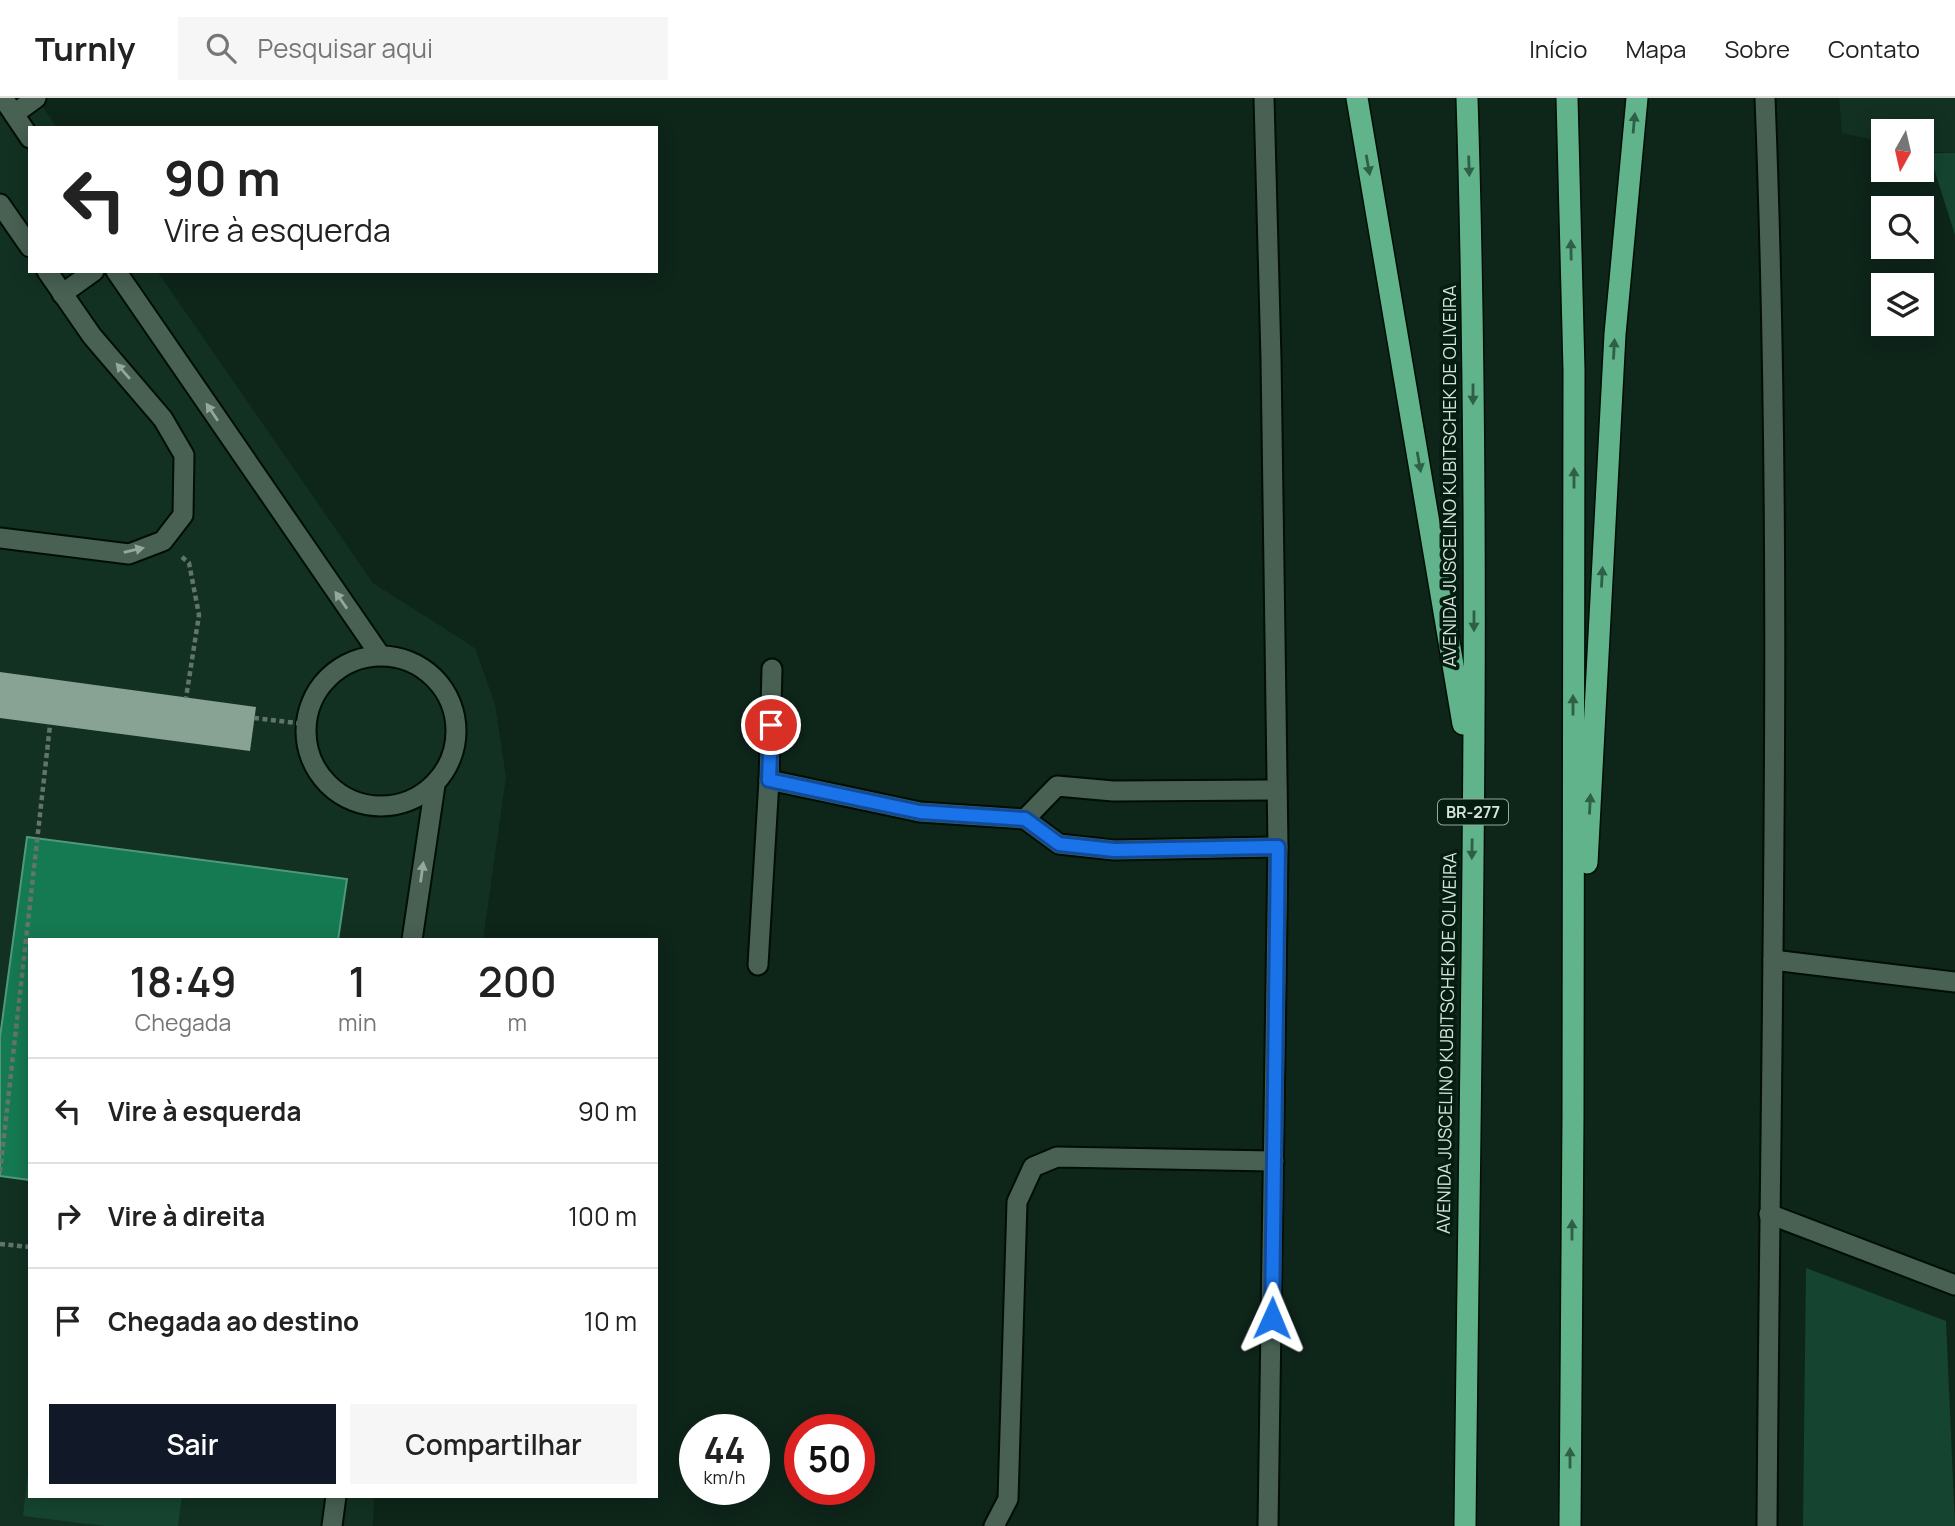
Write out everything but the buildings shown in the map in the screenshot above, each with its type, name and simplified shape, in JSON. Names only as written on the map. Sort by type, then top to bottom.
[{"type":"highway","points":[[1357,98],[1473,782]]},
{"type":"highway","name":"AVENIDA JUSCELINO KUBITSCHEK DE OLIVEIRA","points":[[1465,1526],[1473,782],[1473,281],[1467,98]]},
{"type":"highway","points":[[1567,98],[1574,370],[1570,1526]]},
{"type":"highway","points":[[1573,1116],[1614,348],[1637,98]]},
{"type":"street","points":[[28,135],[9,106],[36,98]]},
{"type":"street","points":[[1264,98],[1271,359],[1278,847],[1268,1526]]},
{"type":"street","points":[[1765,98],[1773,387],[1773,960],[1766,1526]]},
{"type":"street","points":[[0,204],[28,244]]},
{"type":"street","points":[[0,538],[129,554],[163,541],[183,515],[184,455],[163,419],[92,336],[48,273]]},
{"type":"street","points":[[62,294],[91,273]]},
{"type":"street","points":[[117,273],[380,655]]},
{"type":"street","points":[[380,655],[410,661],[434,677],[452,702],[457,731],[451,761],[435,785],[404,804],[368,806],[334,792],[311,764],[305,724],[315,691],[343,665],[380,655]]},
{"type":"street","points":[[758,965],[769,780],[772,669]]},
{"type":"street","points":[[769,780],[920,812],[1025,819],[1059,844],[1114,850],[1278,847]]},
{"type":"street","points":[[412,938],[435,785]]},
{"type":"street","points":[[1025,819],[1057,786],[1113,791],[1277,790]]},
{"type":"street","points":[[1773,960],[1955,982]]},
{"type":"street","points":[[994,1526],[1008,1499],[1017,1202],[1033,1167],[1057,1157],[1274,1161]]},
{"type":"street","points":[[1769,1214],[1955,1285]]},
{"type":"street","points":[[332,1526],[336,1498]]},
{"type":"path","points":[[163,541],[189,563],[200,615],[186,698]]},
{"type":"path","points":[[254,718],[305,724]]},
{"type":"path","points":[[0,1172],[50,724]]},
{"type":"path","points":[[0,1244],[28,1247]]},
{"type":"shaded area","points":[[0,98],[37,98],[56,126],[28,126],[28,273],[158,273],[373,583],[475,648],[495,704],[506,777],[483,938],[28,938],[28,1498],[374,1498],[373,1526],[0,1526]]},
{"type":"shaded area","points":[[1839,98],[1955,98],[1955,153],[1934,152],[1934,119],[1871,119],[1871,139],[1842,133]]},
{"type":"shaded area","points":[[1934,153],[1955,153],[1955,235],[1934,169]]},
{"type":"shaded area","points":[[27,837],[347,879],[338,938],[28,938],[28,1180],[0,1176],[0,1037]]},
{"type":"shaded area","points":[[1806,1268],[1946,1321],[1955,1526],[1803,1526]]},
{"type":"shaded area","points":[[28,1473],[28,1498],[182,1498],[178,1526],[105,1526],[23,1516]]},
{"type":"route","points":[[771,725],[769,780],[920,812],[1025,819],[1059,844],[1114,850],[1278,847],[1272,1318]]}]
